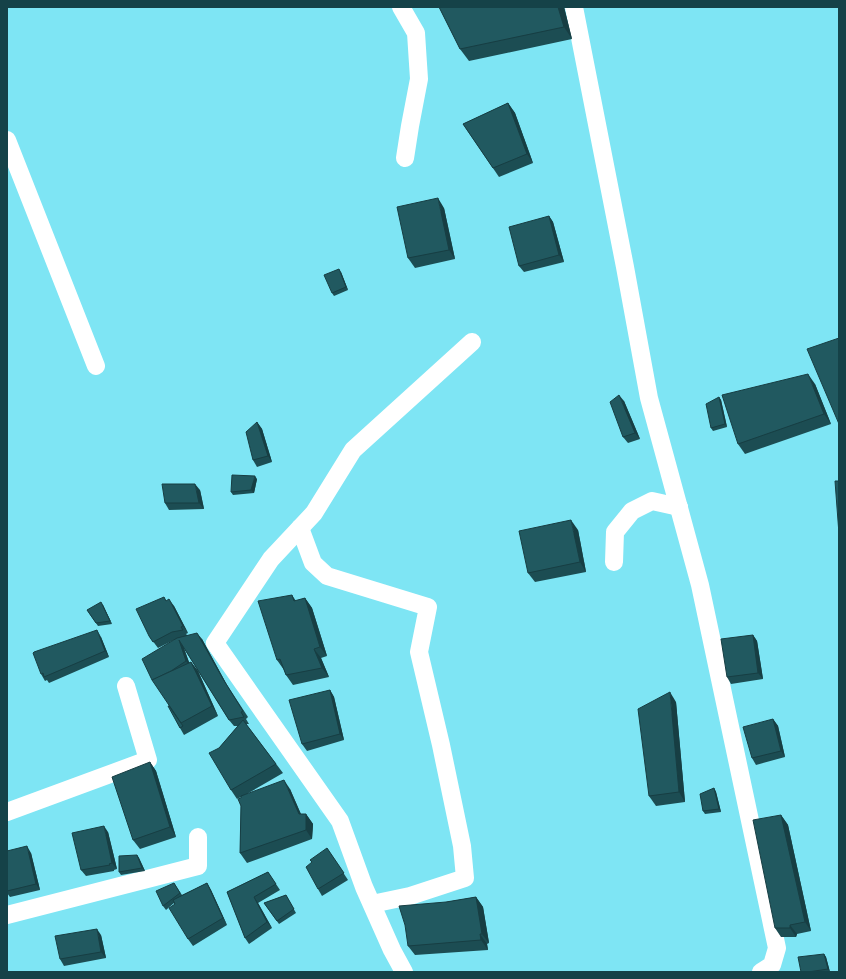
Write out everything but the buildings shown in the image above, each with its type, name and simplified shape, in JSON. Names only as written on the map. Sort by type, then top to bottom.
[{"type":"street","points":[[401,7],[416,34],[419,79],[405,158]]},
{"type":"street","points":[[574,7],[624,260],[649,398],[700,584],[777,948],[771,970]]},
{"type":"street","points":[[7,140],[96,366]]},
{"type":"street","points":[[404,972],[392,950],[372,904],[340,821],[215,643],[271,559],[314,513],[353,450],[472,342]]},
{"type":"street","points":[[614,562],[615,532],[632,511],[652,501],[679,508]]},
{"type":"street","points":[[300,528],[313,562],[327,576],[428,607],[419,652],[441,745],[460,838],[465,878],[410,896],[372,904]]},
{"type":"street","points":[[7,812],[148,760],[126,686]]},
{"type":"street","points":[[7,915],[198,866],[198,837]]}]
